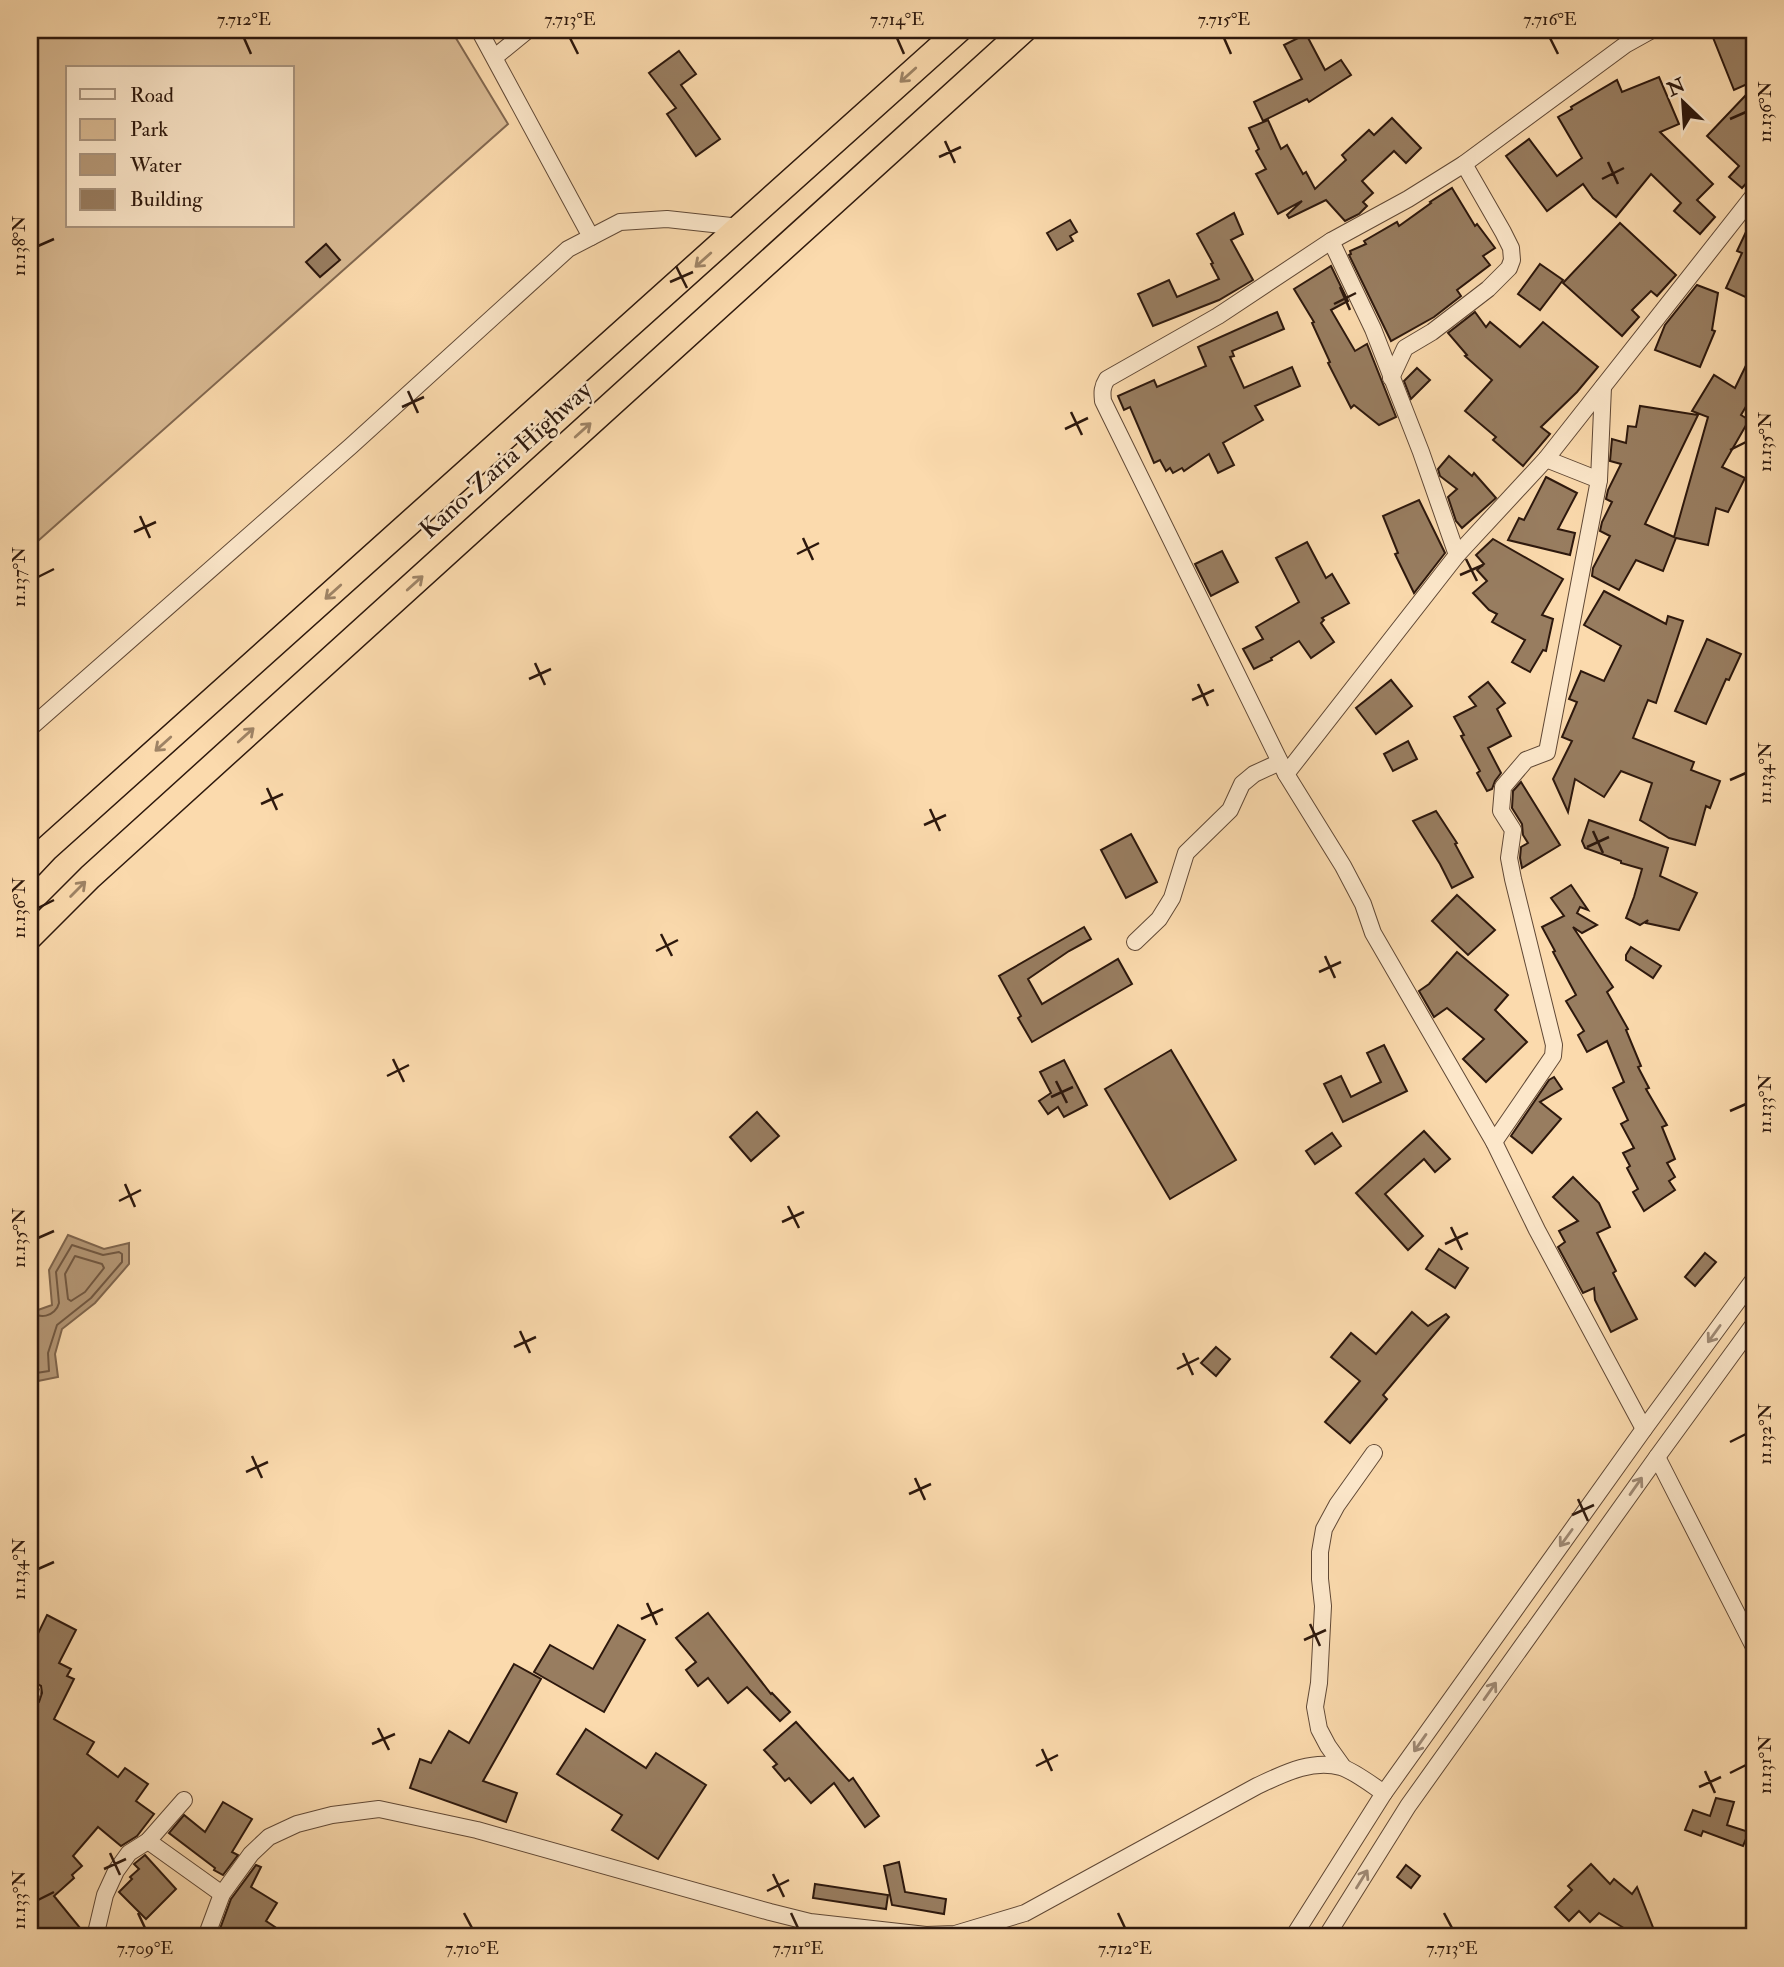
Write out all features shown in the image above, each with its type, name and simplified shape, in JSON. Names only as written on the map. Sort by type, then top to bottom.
[{"type":"highway","name":"Kano-Zaria Highway","points":[[30,866],[959,30]]},
{"type":"highway","name":"Kano-Zaria Highway","points":[[30,937],[90,877],[1024,30]]},
{"type":"street","points":[[479,30],[591,237]]},
{"type":"street","points":[[495,57],[528,30]]},
{"type":"street","points":[[1644,1429],[1537,1230],[1494,1142],[1373,933],[1363,904],[1343,866],[1283,768],[1109,414],[1102,393],[1107,379],[1218,316],[1331,241],[1408,200],[1464,164],[1625,45],[1651,30]]},
{"type":"street","points":[[1391,378],[1405,348],[1432,332],[1488,289],[1509,268],[1512,260],[1511,248],[1503,232],[1464,164]]},
{"type":"street","points":[[1135,942],[1159,919],[1172,898],[1186,853],[1230,810],[1242,784],[1254,774],[1283,768],[1457,555],[1546,459],[1754,195]]},
{"type":"street","points":[[30,728],[351,446],[568,249],[620,222],[667,219],[740,227]]},
{"type":"street","points":[[1331,241],[1373,329],[1421,452],[1457,555]]},
{"type":"street","points":[[1494,1142],[1553,1056],[1554,1045],[1509,858],[1513,830],[1501,811],[1503,787],[1526,760],[1547,752],[1599,480],[1603,387]]},
{"type":"street","points":[[1546,459],[1599,480]]},
{"type":"street","points":[[1293,1937],[1384,1793],[1754,1279]]},
{"type":"street","points":[[1326,1937],[1408,1806],[1754,1325]]},
{"type":"street","points":[[1374,1453],[1337,1505],[1324,1529],[1320,1552],[1323,1606],[1315,1707],[1319,1729],[1343,1767],[1384,1793]]},
{"type":"street","points":[[1657,1457],[1754,1647]]},
{"type":"street","points":[[1442,1711],[1464,1729]]},
{"type":"street","points":[[206,1937],[222,1894],[251,1854],[269,1837],[297,1824],[332,1815],[379,1809],[477,1829],[810,1922],[926,1934],[955,1934],[1025,1913],[1257,1786],[1289,1772],[1317,1764],[1343,1767]]},
{"type":"street","points":[[95,1937],[105,1895],[116,1871],[129,1853],[148,1841],[184,1800]]},
{"type":"street","points":[[148,1841],[222,1894]]},
{"type":"green space","points":[[30,30],[451,30],[508,124],[30,548]]},
{"type":"water","points":[[68,1235],[104,1249],[129,1243],[129,1264],[95,1303],[62,1329],[55,1354],[58,1377],[33,1382],[30,1360],[30,1293],[38,1310],[52,1305],[49,1270]]},
{"type":"building","points":[[1710,30],[1744,30],[1754,54],[1754,81],[1734,90]]},
{"type":"building","points":[[1306,34],[1325,70],[1341,60],[1351,75],[1309,102],[1307,99],[1263,121],[1254,102],[1302,79],[1284,45]]},
{"type":"building","points":[[679,51],[696,74],[681,85],[720,139],[696,156],[667,114],[676,108],[649,73]]},
{"type":"building","points":[[1659,77],[1679,124],[1660,132],[1713,184],[1697,200],[1715,217],[1700,234],[1674,211],[1681,203],[1651,174],[1616,217],[1593,198],[1583,184],[1547,211],[1506,156],[1529,139],[1557,176],[1582,158],[1558,117],[1617,80],[1622,92]]},
{"type":"building","points":[[1745,96],[1754,105],[1754,181],[1751,178],[1742,188],[1729,177],[1739,166],[1707,136]]},
{"type":"building","points":[[1392,118],[1421,148],[1406,163],[1394,151],[1362,181],[1373,193],[1363,202],[1367,206],[1359,214],[1345,221],[1326,200],[1289,218],[1287,215],[1302,201],[1278,214],[1256,174],[1266,169],[1256,151],[1259,149],[1249,128],[1268,120],[1281,149],[1287,145],[1315,189],[1346,160],[1342,155],[1369,130],[1374,135]]},
{"type":"building","points":[[1452,188],[1475,226],[1477,224],[1495,248],[1483,256],[1490,265],[1457,290],[1461,296],[1434,317],[1391,341],[1349,255],[1350,251],[1366,244],[1364,241],[1397,222],[1399,226]]},
{"type":"building","points":[[1234,213],[1243,234],[1231,240],[1253,280],[1219,300],[1153,326],[1138,294],[1169,280],[1177,297],[1219,279],[1197,234]]},
{"type":"building","points":[[1754,215],[1754,301],[1726,288],[1742,253],[1737,251]]},
{"type":"building","points":[[1070,220],[1077,232],[1070,236],[1073,241],[1057,250],[1047,233]]},
{"type":"building","points":[[1620,223],[1676,275],[1657,296],[1651,291],[1632,310],[1639,317],[1622,336],[1563,283]]},
{"type":"building","points":[[326,244],[340,260],[320,277],[306,262]]},
{"type":"building","points":[[1540,264],[1563,280],[1540,310],[1518,294]]},
{"type":"building","points":[[1331,266],[1348,301],[1331,310],[1355,351],[1367,344],[1396,417],[1379,425],[1354,405],[1351,408],[1328,363],[1330,362],[1312,323],[1314,322],[1294,289]]},
{"type":"building","points":[[1697,285],[1718,293],[1712,330],[1715,331],[1700,367],[1655,350],[1665,325]]},
{"type":"building","points":[[1277,312],[1284,329],[1232,351],[1234,356],[1230,357],[1244,388],[1292,367],[1300,386],[1255,406],[1263,420],[1223,443],[1234,465],[1218,473],[1209,454],[1184,471],[1182,468],[1173,473],[1170,468],[1166,471],[1160,460],[1154,463],[1130,407],[1124,410],[1118,396],[1154,380],[1157,387],[1206,366],[1198,347]]},
{"type":"building","points":[[1475,312],[1486,327],[1490,322],[1520,347],[1543,322],[1598,367],[1541,427],[1550,434],[1523,466],[1493,440],[1496,437],[1465,411],[1492,380],[1465,356],[1467,355],[1448,333]]},
{"type":"building","points":[[1754,349],[1754,393],[1741,415],[1749,420],[1722,467],[1745,478],[1728,512],[1716,508],[1708,545],[1676,538],[1663,571],[1636,560],[1619,590],[1592,576],[1593,568],[1610,536],[1600,531],[1612,502],[1606,499],[1608,490],[1621,464],[1610,461],[1612,439],[1626,443],[1628,426],[1636,427],[1640,406],[1698,415],[1645,524],[1674,537],[1708,417],[1692,411],[1714,375],[1735,388]]},
{"type":"building","points":[[1417,368],[1430,380],[1411,399],[1404,381]]},
{"type":"building","points":[[1449,456],[1472,476],[1474,473],[1496,498],[1462,528],[1456,521],[1448,497],[1457,489],[1440,476],[1438,469]]},
{"type":"building","points":[[1546,477],[1577,493],[1558,529],[1575,533],[1570,555],[1508,540],[1519,518],[1524,520]]},
{"type":"building","points":[[1419,500],[1445,553],[1414,593],[1395,554],[1398,553],[1383,516]]},
{"type":"building","points":[[1493,539],[1563,579],[1542,615],[1553,619],[1546,651],[1543,650],[1530,672],[1512,662],[1525,640],[1492,622],[1497,614],[1489,610],[1473,593],[1487,581],[1477,570],[1484,564],[1476,555]]},
{"type":"building","points":[[1307,542],[1326,578],[1332,574],[1349,603],[1322,618],[1324,620],[1321,623],[1334,642],[1311,658],[1299,641],[1254,669],[1243,649],[1263,639],[1256,627],[1299,602],[1276,558]]},
{"type":"building","points":[[1222,551],[1238,582],[1211,596],[1195,564]]},
{"type":"building","points":[[1604,591],[1666,624],[1668,616],[1683,621],[1656,703],[1648,700],[1633,738],[1694,762],[1691,770],[1720,781],[1710,808],[1706,806],[1695,845],[1669,838],[1640,820],[1652,783],[1621,771],[1604,797],[1575,779],[1568,812],[1553,779],[1572,741],[1562,737],[1577,702],[1569,699],[1581,671],[1604,681],[1621,646],[1584,625]]},
{"type":"building","points":[[1707,639],[1741,654],[1729,680],[1726,679],[1706,724],[1675,711]]},
{"type":"building","points":[[1391,680],[1412,706],[1376,734],[1356,708]]},
{"type":"building","points":[[1488,682],[1505,703],[1497,709],[1511,736],[1488,748],[1501,773],[1492,789],[1487,791],[1454,717],[1476,706],[1469,697]]},
{"type":"building","points":[[1408,741],[1417,759],[1393,771],[1384,754]]},
{"type":"building","points":[[1521,782],[1560,845],[1522,868],[1521,847],[1528,843],[1523,835],[1522,824],[1512,808],[1513,791]]},
{"type":"building","points":[[1436,811],[1457,843],[1455,844],[1473,877],[1452,888],[1413,821]]},
{"type":"building","points":[[1589,820],[1668,848],[1660,876],[1697,893],[1679,930],[1646,923],[1648,920],[1640,925],[1626,918],[1642,869],[1585,848],[1582,841]]},
{"type":"building","points":[[1131,834],[1157,882],[1126,898],[1101,850]]},
{"type":"building","points":[[1571,885],[1588,910],[1580,907],[1577,913],[1597,925],[1582,933],[1573,927],[1613,987],[1607,992],[1628,1029],[1626,1030],[1641,1066],[1638,1067],[1649,1088],[1646,1089],[1667,1125],[1662,1127],[1675,1159],[1667,1163],[1675,1177],[1669,1181],[1675,1190],[1644,1211],[1633,1192],[1638,1189],[1623,1153],[1634,1148],[1621,1124],[1628,1120],[1613,1088],[1624,1082],[1607,1041],[1587,1052],[1578,1035],[1584,1031],[1566,1001],[1576,995],[1542,927],[1564,916],[1551,898]]},
{"type":"building","points":[[1457,895],[1495,930],[1468,955],[1432,921]]},
{"type":"building","points":[[1084,927],[1091,939],[1028,979],[1042,1004],[1118,959],[1132,984],[1032,1042],[999,976]]},
{"type":"building","points":[[1631,947],[1661,966],[1653,978],[1626,960]]},
{"type":"building","points":[[1457,952],[1508,995],[1495,1010],[1527,1042],[1486,1082],[1463,1059],[1484,1039],[1447,1008],[1434,1017],[1419,991],[1429,984]]},
{"type":"building","points":[[1384,1045],[1407,1091],[1343,1122],[1324,1084],[1341,1076],[1351,1097],[1381,1082],[1367,1053]]},
{"type":"building","points":[[1171,1050],[1236,1160],[1170,1199],[1105,1089]]},
{"type":"building","points":[[1064,1060],[1087,1105],[1064,1117],[1058,1107],[1048,1114],[1039,1101],[1051,1093],[1040,1072]]},
{"type":"building","points":[[1554,1077],[1562,1089],[1540,1102],[1561,1119],[1532,1153],[1511,1136],[1549,1080]]},
{"type":"building","points":[[757,1112],[779,1136],[751,1161],[730,1137]]},
{"type":"building","points":[[1424,1131],[1450,1159],[1435,1172],[1424,1159],[1385,1194],[1423,1236],[1408,1250],[1356,1193]]},
{"type":"building","points":[[1332,1133],[1341,1146],[1315,1164],[1306,1151]]},
{"type":"building","points":[[1573,1177],[1599,1203],[1610,1227],[1597,1233],[1616,1271],[1613,1273],[1637,1319],[1611,1332],[1595,1300],[1594,1288],[1583,1293],[1558,1247],[1565,1242],[1559,1231],[1578,1221],[1553,1197]]},
{"type":"building","points":[[1439,1249],[1468,1268],[1455,1288],[1426,1269]]},
{"type":"building","points":[[1705,1253],[1716,1262],[1695,1286],[1685,1277]]},
{"type":"building","points":[[1412,1312],[1428,1326],[1446,1314],[1449,1317],[1383,1395],[1387,1399],[1350,1443],[1325,1422],[1360,1381],[1331,1357],[1351,1333],[1376,1354]]},
{"type":"building","points":[[1216,1347],[1230,1359],[1216,1376],[1201,1363]]},
{"type":"building","points":[[708,1613],[771,1694],[790,1712],[780,1721],[747,1687],[728,1703],[708,1678],[698,1686],[686,1670],[696,1662],[676,1638]]},
{"type":"building","points":[[47,1615],[76,1630],[59,1663],[71,1669],[67,1676],[74,1679],[54,1719],[94,1742],[87,1754],[118,1777],[125,1768],[148,1784],[136,1801],[154,1814],[137,1836],[121,1846],[98,1827],[73,1856],[82,1866],[72,1875],[74,1878],[54,1896],[85,1937],[30,1937],[30,1707],[39,1702],[42,1693],[41,1686],[30,1680],[30,1650]]},
{"type":"building","points":[[618,1625],[645,1640],[604,1712],[534,1672],[550,1645],[593,1669]]},
{"type":"building","points":[[514,1664],[541,1679],[483,1781],[517,1793],[506,1822],[410,1788],[420,1759],[431,1763],[449,1731],[469,1743]]},
{"type":"building","points":[[796,1722],[849,1781],[853,1778],[879,1816],[865,1827],[834,1783],[811,1803],[789,1778],[785,1781],[773,1767],[777,1764],[764,1750]]},
{"type":"building","points":[[586,1729],[646,1768],[656,1753],[706,1785],[658,1859],[612,1830],[622,1815],[557,1774]]},
{"type":"building","points":[[1716,1798],[1734,1802],[1727,1825],[1749,1832],[1743,1846],[1703,1831],[1701,1836],[1685,1830],[1693,1810],[1710,1816]]},
{"type":"building","points":[[223,1802],[252,1819],[232,1852],[238,1855],[223,1875],[169,1833],[184,1815],[205,1832]]},
{"type":"building","points":[[145,1855],[176,1889],[146,1919],[119,1892],[139,1869],[134,1864]]},
{"type":"building","points":[[899,1862],[905,1892],[946,1899],[944,1914],[892,1905],[884,1866]]},
{"type":"building","points":[[1591,1864],[1610,1884],[1614,1879],[1632,1894],[1637,1887],[1654,1930],[1637,1936],[1599,1913],[1590,1922],[1579,1911],[1569,1921],[1555,1907],[1572,1890],[1568,1886]]},
{"type":"building","points":[[256,1865],[261,1867],[251,1887],[277,1903],[266,1921],[275,1927],[268,1937],[217,1937],[231,1899]]},
{"type":"building","points":[[1406,1865],[1420,1876],[1411,1888],[1397,1877]]},
{"type":"building","points":[[815,1884],[888,1895],[886,1909],[813,1898]]}]
